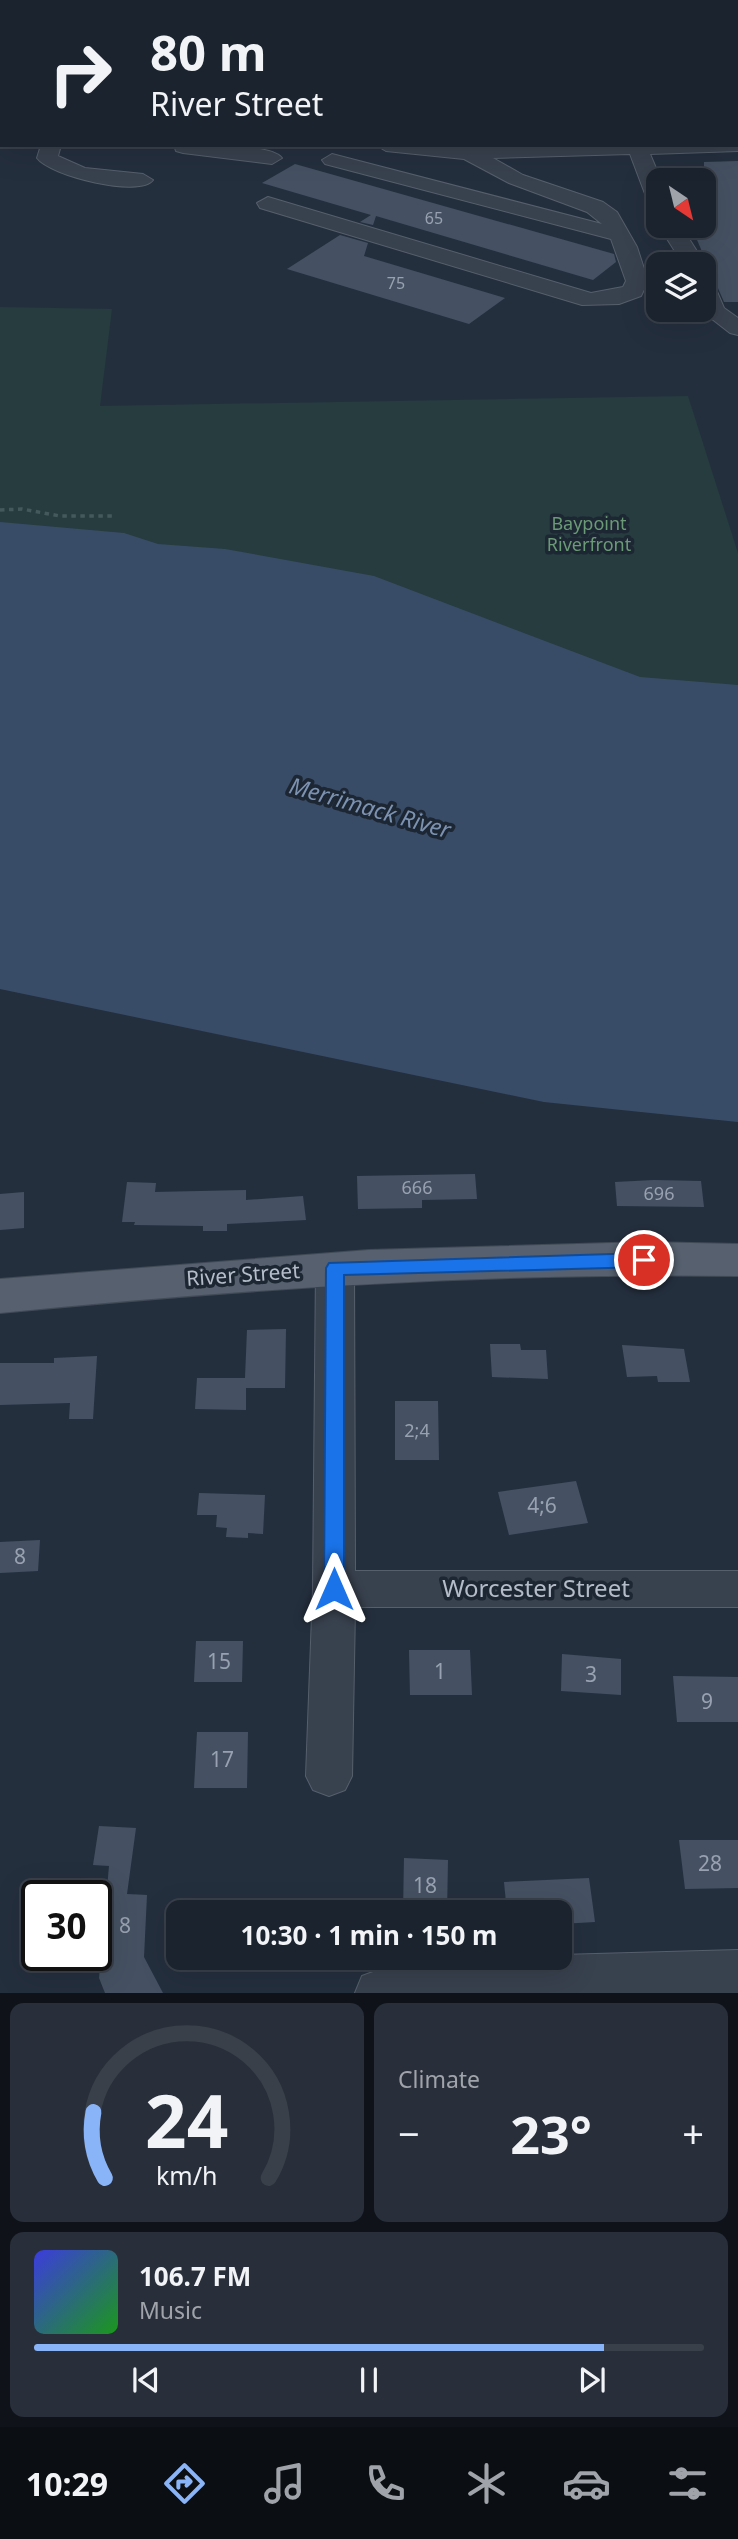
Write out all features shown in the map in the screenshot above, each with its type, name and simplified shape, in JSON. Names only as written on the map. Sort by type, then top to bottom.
[{"type":"main road","name":"River Street","points":[[0,1296],[335,1268],[515,1261],[738,1260]]},
{"type":"street","points":[[50,147],[47,158],[65,170],[90,176],[142,180]]},
{"type":"street","points":[[190,147],[272,158]]},
{"type":"street","points":[[426,147],[657,147]]},
{"type":"street","points":[[638,148],[646,168]]},
{"type":"street","points":[[268,203],[590,300],[619,297],[633,291],[637,281],[619,234],[609,217],[596,207],[516,179],[466,149]]},
{"type":"street","points":[[332,160],[619,234]]},
{"type":"street","points":[[716,313],[738,328]]},
{"type":"street","points":[[329,1776],[334,1589],[335,1268]]},
{"type":"street","name":"Worcester Street","points":[[334,1589],[738,1589]]},
{"type":"street","points":[[379,1993],[738,1973]]},
{"type":"path","points":[[0,510],[22,509],[60,516],[113,516]]},
{"type":"green space","name":"Baypoint Riverfront","points":[[0,307],[112,309],[100,406],[688,396],[738,553],[738,702],[0,544]]},
{"type":"water","name":"Merrimack River","points":[[0,522],[124,533],[158,544],[225,549],[374,576],[640,677],[738,685],[738,1122],[544,1102],[0,989]]},
{"type":"building","points":[[738,161],[738,302],[724,302],[716,284],[716,252],[702,252],[696,238],[716,238],[716,168],[704,168],[704,162]]},
{"type":"building","points":[[295,164],[614,254],[616,262],[593,280],[376,216],[373,225],[360,222],[371,215],[262,183]]},
{"type":"building","points":[[340,235],[368,243],[364,256],[505,298],[469,324],[287,269]]},
{"type":"building","points":[[475,1174],[477,1199],[422,1200],[422,1208],[358,1209],[357,1176]]},
{"type":"building","points":[[701,1181],[704,1207],[617,1206],[615,1182]]},
{"type":"building","points":[[127,1182],[156,1183],[155,1192],[246,1190],[246,1200],[303,1196],[306,1220],[227,1224],[227,1231],[203,1231],[203,1226],[134,1225],[135,1222],[122,1222]]},
{"type":"building","points":[[24,1192],[24,1228],[0,1230],[0,1194]]},
{"type":"building","points":[[286,1329],[285,1388],[246,1388],[246,1410],[195,1409],[197,1378],[245,1378],[247,1330]]},
{"type":"building","points":[[490,1344],[520,1344],[521,1350],[546,1350],[548,1379],[492,1377]]},
{"type":"building","points":[[622,1345],[684,1349],[690,1382],[658,1382],[657,1376],[627,1377]]},
{"type":"building","points":[[97,1356],[93,1419],[69,1419],[70,1403],[0,1405],[0,1363],[54,1363],[54,1358]]},
{"type":"building","points":[[395,1401],[438,1401],[439,1460],[395,1460]]},
{"type":"building","points":[[576,1481],[588,1523],[509,1535],[498,1492]]},
{"type":"building","points":[[199,1493],[265,1495],[263,1534],[248,1533],[248,1538],[226,1537],[227,1528],[216,1527],[217,1515],[197,1515]]},
{"type":"building","points":[[40,1540],[38,1571],[0,1573],[0,1542]]},
{"type":"building","points":[[196,1641],[243,1641],[242,1682],[194,1682]]},
{"type":"building","points":[[409,1650],[470,1650],[472,1695],[410,1695]]},
{"type":"building","points":[[562,1654],[621,1659],[621,1695],[561,1691]]},
{"type":"building","points":[[673,1676],[738,1677],[738,1722],[677,1722]]},
{"type":"building","points":[[197,1732],[248,1732],[247,1788],[194,1788]]},
{"type":"building","points":[[99,1826],[136,1828],[127,1894],[147,1895],[144,1957],[163,1993],[105,1993],[99,1978],[100,1971],[112,1971],[112,1880],[108,1880],[109,1866],[93,1865]]},
{"type":"building","points":[[679,1840],[738,1840],[738,1888],[685,1889]]},
{"type":"building","points":[[404,1858],[448,1860],[447,1900],[403,1900]]},
{"type":"building","points":[[589,1878],[595,1922],[572,1923],[572,1900],[506,1900],[504,1882]]},
{"type":"route","points":[[334,1589],[335,1268],[515,1261],[644,1260]]}]
